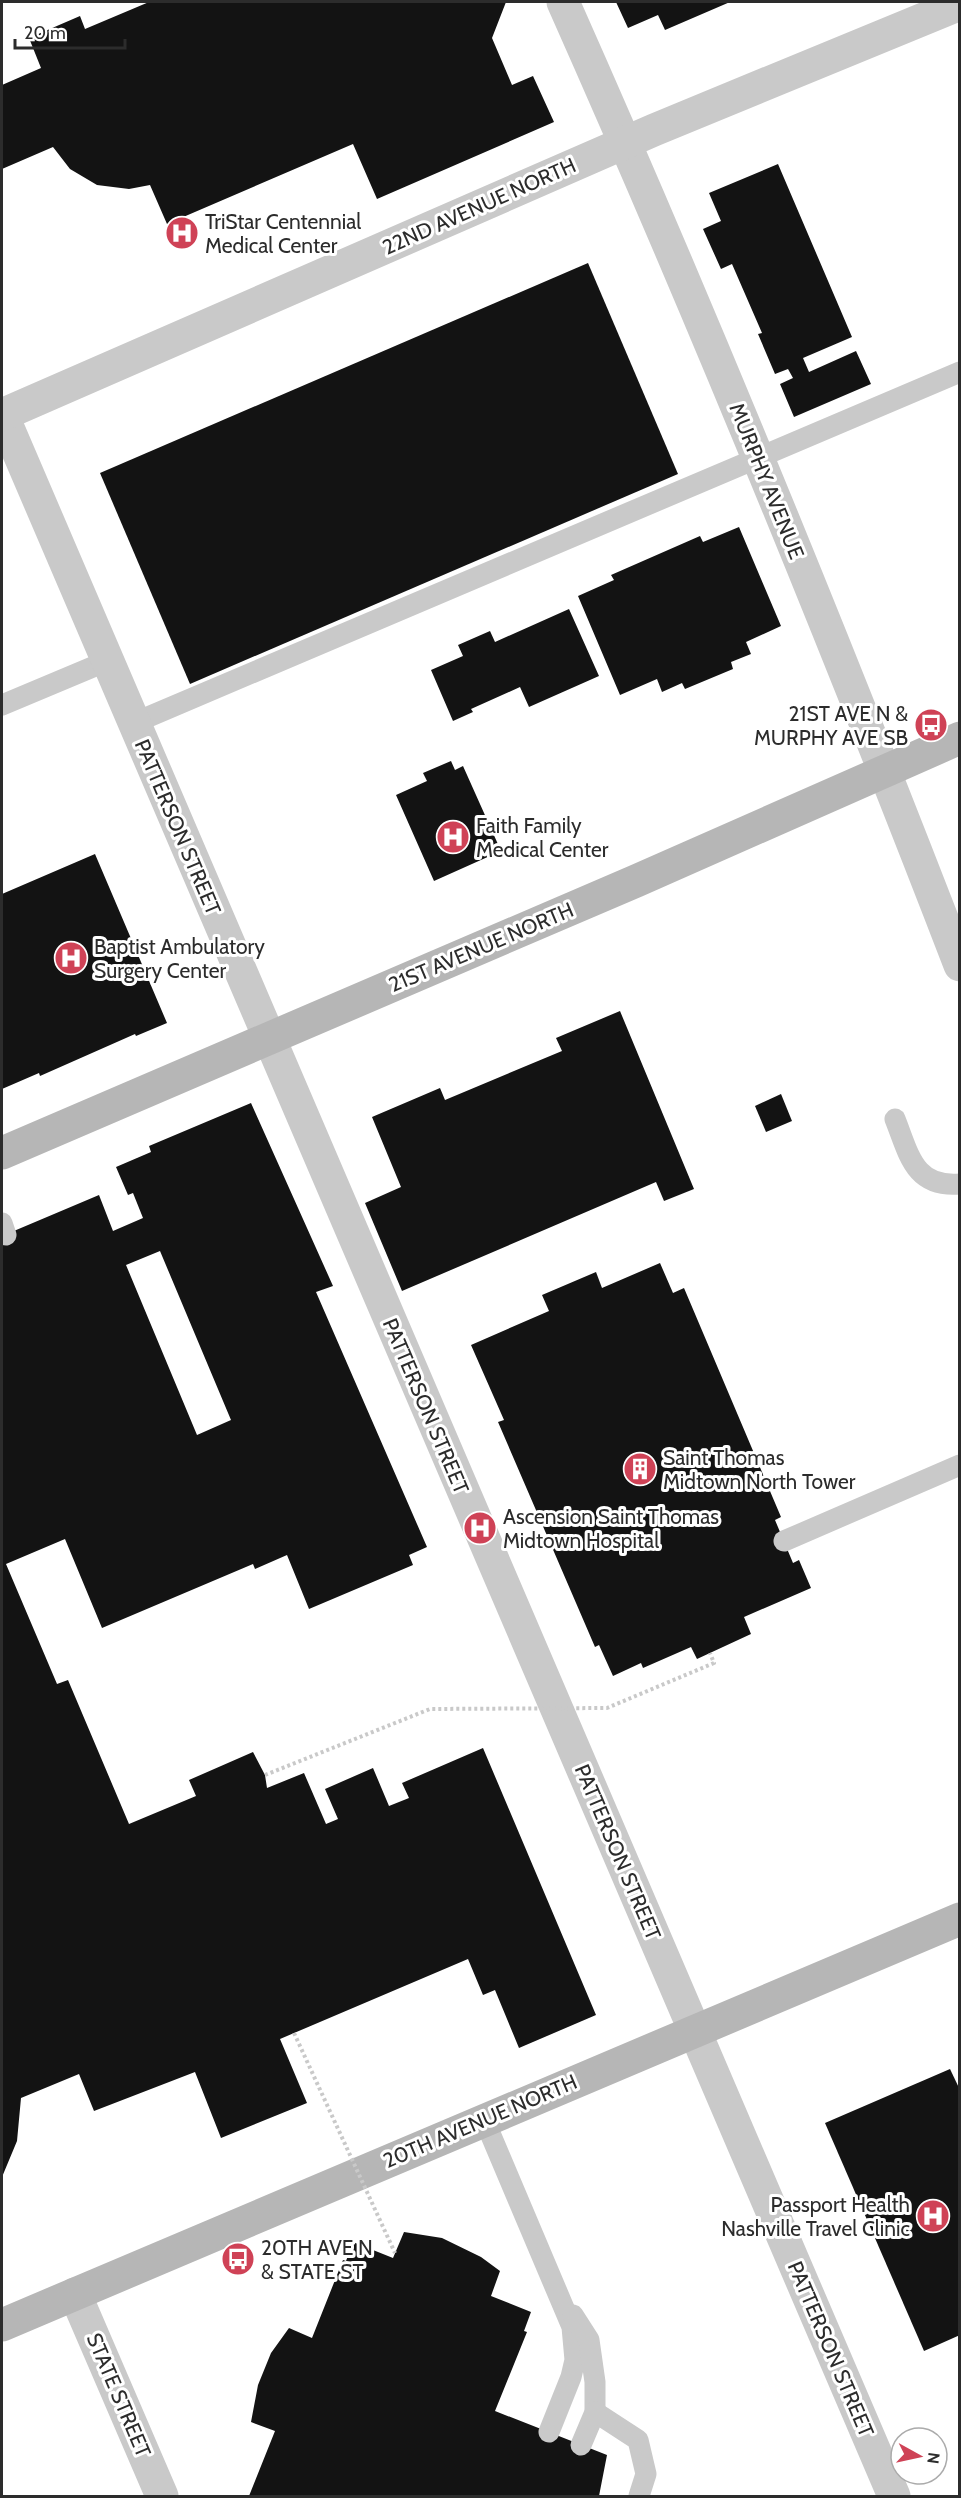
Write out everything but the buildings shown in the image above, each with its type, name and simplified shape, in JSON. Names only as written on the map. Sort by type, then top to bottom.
[{"type":"main road","name":"21ST AVENUE NORTH","points":[[2,1153],[636,881],[960,738]]},
{"type":"main road","name":"20TH AVENUE NORTH","points":[[2,2325],[960,1918]]},
{"type":"street","name":"MURPHY AVENUE","points":[[563,2],[626,142],[758,457],[885,770],[960,965]]},
{"type":"street","name":"22ND AVENUE NORTH","points":[[2,414],[626,142],[960,4]]},
{"type":"street","name":"PATTERSON STREET","points":[[2,414],[894,2496]]},
{"type":"street","name":"STATE STREET","points":[[75,2294],[162,2496]]},
{"type":"lane","points":[[134,723],[960,372]]},
{"type":"lane","points":[[2,705],[106,661]]},
{"type":"lane","points":[[895,1119],[915,1166],[923,1176],[939,1184],[960,1184]]},
{"type":"lane","points":[[784,1541],[960,1465]]},
{"type":"lane","points":[[484,2119],[572,2327],[575,2360],[567,2389],[549,2432]]},
{"type":"lane","points":[[556,2287],[588,2340],[596,2382],[595,2412],[581,2445]]},
{"type":"lane","points":[[595,2412],[638,2440],[645,2475],[639,2496]]},
{"type":"path","points":[[265,1775],[430,1709],[607,1708],[714,1663],[710,1653]]},
{"type":"path","points":[[294,2032],[395,2253]]},
{"type":"place","name":"TriStar Centennial Medical Center","points":[[182,233]]},
{"type":"place","name":"21ST AVE N & MURPHY AVE SB","points":[[931,725]]},
{"type":"place","name":"Faith Family Medical Center","points":[[453,837]]},
{"type":"place","name":"Baptist Ambulatory Surgery Center","points":[[71,958]]},
{"type":"place","name":"Saint Thomas Midtown North Tower","points":[[640,1469]]},
{"type":"place","name":"Ascension Saint Thomas Midtown Hospital","points":[[480,1528]]},
{"type":"place","name":"Passport Health Nashville Travel Clinic","points":[[933,2216]]},
{"type":"place","name":"20TH AVE N & STATE ST","points":[[238,2259]]}]
